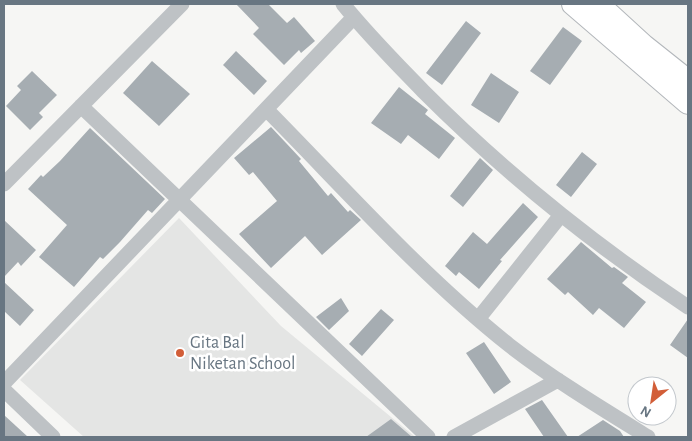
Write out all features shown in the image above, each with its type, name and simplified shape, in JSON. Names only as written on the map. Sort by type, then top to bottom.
[{"type":"street","points":[[4,184],[182,4]]},
{"type":"street","points":[[344,4],[354,17],[451,118],[516,179],[640,275],[688,307]]},
{"type":"street","points":[[573,4],[688,103]]},
{"type":"street","points":[[598,4],[644,46],[688,81]]},
{"type":"street","points":[[4,383],[354,17]]},
{"type":"street","points":[[81,106],[428,437]]},
{"type":"street","points":[[267,110],[414,261],[478,319],[558,380],[648,437]]},
{"type":"street","points":[[478,319],[561,215]]},
{"type":"street","points":[[454,437],[558,380]]},
{"type":"street","points":[[4,390],[53,437]]},
{"type":"shaded area","name":"Gita Bal Niketan School","points":[[179,218],[281,326],[414,436],[84,437],[20,380]]},
{"type":"building","points":[[236,4],[268,4],[287,23],[294,17],[315,41],[301,53],[299,50],[284,65],[253,34],[259,28]]},
{"type":"building","points":[[466,21],[481,33],[442,85],[426,73]]},
{"type":"building","points":[[563,27],[582,41],[550,85],[530,71]]},
{"type":"building","points":[[236,51],[267,81],[254,95],[223,65]]},
{"type":"building","points":[[152,61],[190,94],[159,126],[123,93]]},
{"type":"building","points":[[32,71],[57,95],[39,113],[43,117],[30,130],[6,106],[21,90],[17,86]]},
{"type":"building","points":[[491,73],[519,92],[499,123],[471,105]]},
{"type":"building","points":[[399,87],[428,110],[425,114],[455,138],[439,159],[408,135],[401,144],[371,123]]},
{"type":"building","points":[[271,127],[301,159],[299,161],[328,196],[331,193],[348,212],[350,210],[361,220],[322,255],[305,236],[271,268],[239,234],[277,201],[253,172],[249,175],[234,158]]},
{"type":"building","points":[[90,128],[165,199],[152,213],[148,210],[103,259],[100,257],[74,287],[39,257],[67,225],[28,189],[41,175],[43,177],[60,161]]},
{"type":"building","points":[[582,152],[597,164],[571,197],[556,185]]},
{"type":"building","points":[[480,158],[493,170],[463,207],[450,196]]},
{"type":"building","points":[[523,203],[538,217],[500,260],[502,261],[479,289],[459,272],[456,276],[445,266],[473,232],[487,244]]},
{"type":"building","points":[[4,220],[36,250],[21,266],[18,262],[4,277]]},
{"type":"building","points":[[581,242],[612,268],[614,267],[628,277],[622,283],[646,302],[624,328],[599,308],[593,315],[568,292],[565,295],[547,279]]},
{"type":"building","points":[[4,282],[34,310],[20,326],[4,311]]},
{"type":"building","points":[[341,298],[349,311],[329,330],[316,317]]},
{"type":"building","points":[[381,309],[394,320],[362,356],[349,344]]},
{"type":"building","points":[[688,319],[688,358],[670,345]]},
{"type":"building","points":[[484,342],[511,382],[494,394],[466,353]]},
{"type":"building","points":[[542,400],[568,437],[544,437],[525,409]]},
{"type":"building","points":[[4,415],[28,437],[4,437]]},
{"type":"building","points":[[391,419],[412,437],[366,437]]},
{"type":"building","points":[[603,420],[620,431],[624,437],[577,437]]},
{"type":"place","name":"Gita Bal Niketan School","points":[[180,353]]}]
